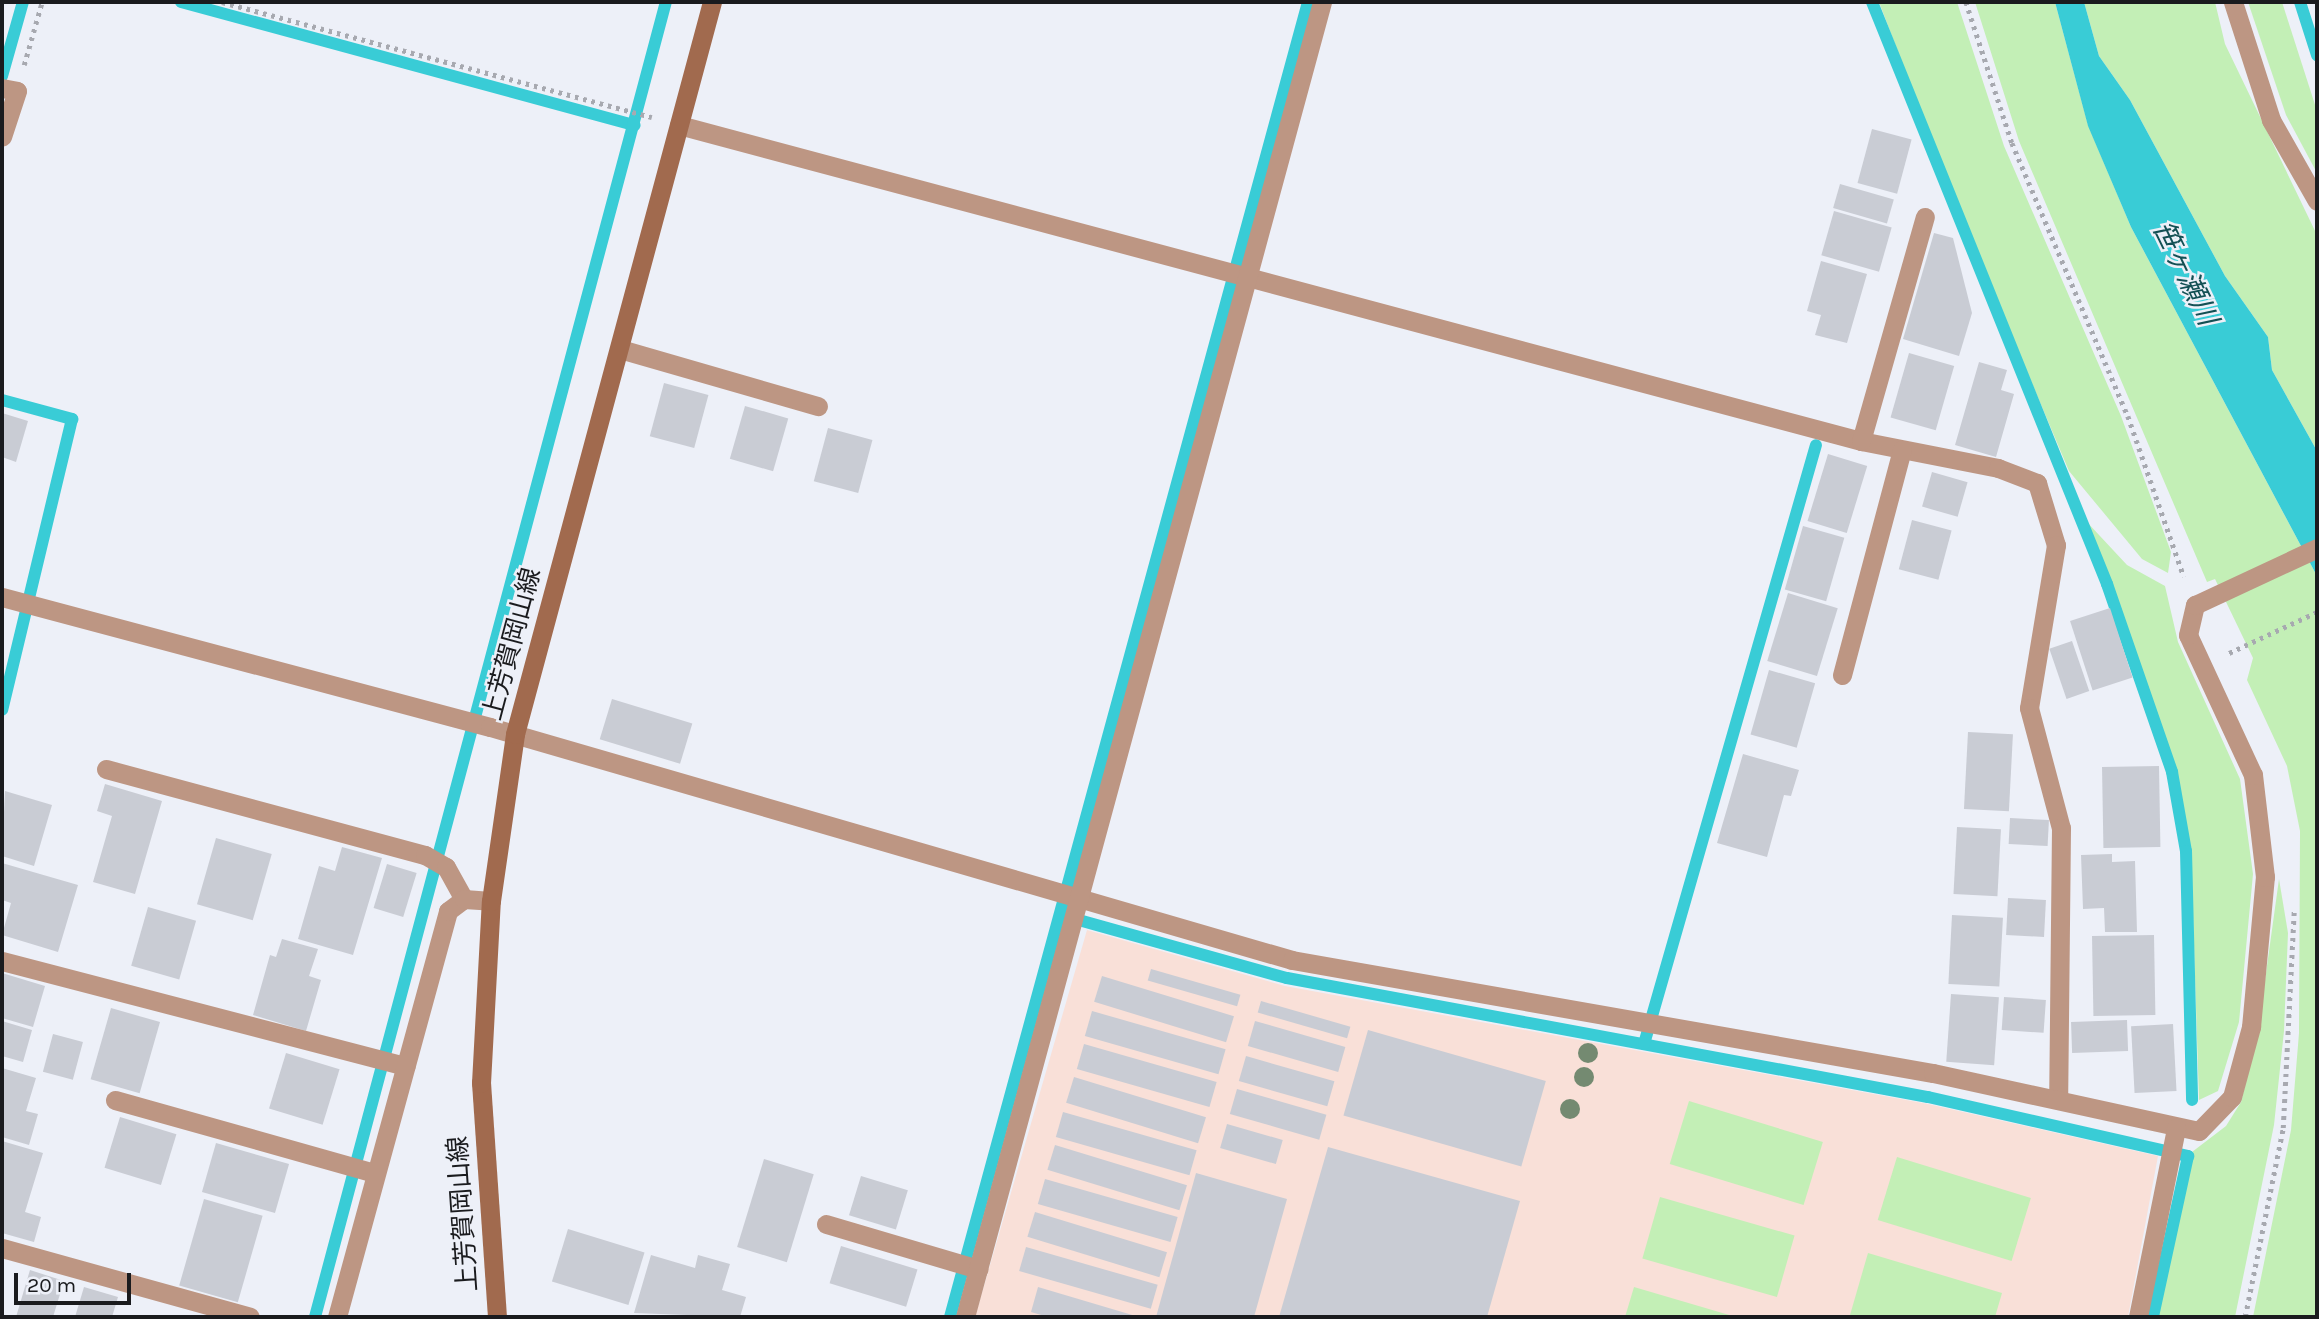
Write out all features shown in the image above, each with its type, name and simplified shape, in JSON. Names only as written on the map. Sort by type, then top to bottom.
[{"type":"main road","name":"上芳賀岡山線","points":[[497,1317],[481,1083],[491,901],[515,734],[712,2]]},
{"type":"street","points":[[965,1317],[1238,272],[1322,2]]},
{"type":"street","points":[[2233,2],[2272,121],[2317,201]]},
{"type":"street","points":[[2,136],[8,89]]},
{"type":"street","points":[[679,125],[1238,272],[1861,441],[1998,468],[2037,483],[2056,545],[2029,708],[2060,828],[2058,1098]]},
{"type":"street","points":[[1861,441],[1925,217]]},
{"type":"street","points":[[620,349],[818,406]]},
{"type":"street","points":[[1842,676],[1902,450]]},
{"type":"street","points":[[16,601],[515,734],[1073,904],[1292,960],[1653,1022],[2058,1098],[2173,1143],[2199,1131],[2232,1097],[2251,1027],[2263,931],[2265,877],[2253,775],[2188,635],[2195,605],[2317,548]]},
{"type":"street","points":[[106,769],[425,855],[446,867],[464,899]]},
{"type":"street","points":[[337,1317],[359,1169],[389,1061],[448,911],[464,899],[491,901]]},
{"type":"street","points":[[2,961],[389,1061]]},
{"type":"street","points":[[115,1100],[359,1169]]},
{"type":"street","points":[[2138,1317],[2173,1143]]},
{"type":"street","points":[[826,1224],[978,1269]]},
{"type":"street","points":[[2,1248],[250,1317]]},
{"type":"path","points":[[8,89],[42,2]]},
{"type":"path","points":[[222,2],[645,114]]},
{"type":"path","points":[[1966,2],[2011,143],[2128,416],[2195,605],[2225,654],[2317,612]]},
{"type":"shaded area","points":[[1087,930],[1285,986],[1928,1104],[2158,1156],[2128,1317],[975,1317]]},
{"type":"green space","points":[[1879,2],[1957,2],[2004,146],[2121,416],[2171,552],[2168,573],[2142,559],[2069,471],[1953,196]]},
{"type":"green space","points":[[1975,2],[2055,2],[2088,125],[2131,227],[2317,576],[2317,1317],[2253,1317],[2291,1130],[2299,1033],[2300,831],[2287,766],[2247,680],[2253,658],[2215,579],[2207,582],[2019,141]]},
{"type":"green space","points":[[2084,2],[2215,2],[2225,44],[2317,235],[2317,451],[2272,370],[2268,337],[2225,276],[2130,100],[2099,56]]},
{"type":"green space","points":[[2248,2],[2282,2],[2317,111],[2317,173],[2286,115]]},
{"type":"green space","points":[[2086,521],[2127,565],[2165,586],[2178,642],[2240,779],[2253,874],[2239,1022],[2218,1091],[2199,1100],[2191,852],[2177,771]]},
{"type":"green space","points":[[2279,879],[2288,933],[2284,1031],[2274,1125],[2235,1317],[2158,1317],[2192,1152],[2226,1126],[2241,1102],[2258,1031]]},
{"type":"green space","points":[[1689,1101],[1823,1142],[1804,1205],[1670,1164]]},
{"type":"green space","points":[[1897,1157],[2031,1198],[2012,1261],[1878,1220]]},
{"type":"green space","points":[[1660,1197],[1795,1236],[1777,1297],[1642,1259]]},
{"type":"green space","points":[[1868,1253],[2002,1293],[1995,1317],[1850,1315]]},
{"type":"green space","points":[[1634,1287],[1736,1317],[1625,1317]]},
{"type":"water","name":"笹ヶ瀬川","points":[[2055,2],[2084,2],[2099,56],[2130,100],[2225,276],[2268,337],[2272,370],[2317,451],[2317,576],[2131,227],[2088,126]]},
{"type":"building","points":[[1872,129],[1912,140],[1897,194],[1858,183]]},
{"type":"building","points":[[1840,184],[1894,199],[1887,223],[1833,208]]},
{"type":"building","points":[[1834,211],[1892,228],[1879,272],[1821,255]]},
{"type":"building","points":[[1934,233],[1953,238],[1972,313],[1959,356],[1903,339]]},
{"type":"building","points":[[1821,261],[1867,274],[1847,343],[1815,335],[1821,315],[1807,311]]},
{"type":"building","points":[[1909,353],[1954,366],[1936,430],[1891,417]]},
{"type":"building","points":[[1979,362],[2007,370],[2001,390],[2014,394],[1996,457],[1955,445]]},
{"type":"building","points":[[664,383],[708,395],[694,448],[650,436]]},
{"type":"building","points":[[745,406],[788,418],[773,471],[730,459]]},
{"type":"building","points":[[2,413],[28,421],[16,462],[2,457]]},
{"type":"building","points":[[828,428],[872,440],[858,493],[814,481]]},
{"type":"building","points":[[1828,454],[1867,466],[1847,533],[1808,521]]},
{"type":"building","points":[[1932,472],[1968,482],[1958,517],[1922,507]]},
{"type":"building","points":[[1912,520],[1952,531],[1938,580],[1899,569]]},
{"type":"building","points":[[1803,526],[1844,538],[1826,601],[1785,589]]},
{"type":"building","points":[[1788,593],[1838,608],[1817,676],[1767,661]]},
{"type":"building","points":[[2110,608],[2133,677],[2093,690],[2070,621]]},
{"type":"building","points":[[2072,641],[2089,691],[2067,699],[2049,649]]},
{"type":"building","points":[[1769,670],[1815,683],[1797,748],[1751,734]]},
{"type":"building","points":[[612,699],[692,724],[680,764],[600,739]]},
{"type":"building","points":[[1968,732],[2013,734],[2009,811],[1964,809]]},
{"type":"building","points":[[1743,754],[1799,770],[1791,796],[1784,795],[1767,857],[1717,843]]},
{"type":"building","points":[[2159,766],[2160,847],[2103,848],[2102,767]]},
{"type":"building","points":[[105,784],[162,801],[135,894],[93,882],[112,816],[97,811]]},
{"type":"building","points":[[5,791],[52,805],[34,866],[2,856]]},
{"type":"building","points":[[2010,818],[2049,820],[2048,846],[2009,844]]},
{"type":"building","points":[[1957,827],[2001,829],[1997,896],[1953,894]]},
{"type":"building","points":[[216,838],[272,854],[253,920],[197,904]]},
{"type":"building","points":[[342,847],[382,858],[353,955],[298,939],[319,866],[335,871]]},
{"type":"building","points":[[2112,854],[2112,862],[2135,861],[2137,932],[2105,932],[2104,908],[2083,909],[2081,855]]},
{"type":"building","points":[[2,863],[78,885],[58,952],[2,935],[11,903],[2,900]]},
{"type":"building","points":[[387,864],[417,873],[403,917],[374,908]]},
{"type":"building","points":[[2008,898],[2046,900],[2044,937],[2006,935]]},
{"type":"building","points":[[148,907],[196,921],[179,979],[131,966]]},
{"type":"building","points":[[1952,915],[2003,918],[1999,987],[1948,984]]},
{"type":"building","points":[[2154,935],[2155,1015],[2093,1016],[2092,936]]},
{"type":"building","points":[[282,939],[318,949],[309,976],[321,980],[306,1031],[253,1015],[270,955],[276,957]]},
{"type":"building","points":[[1151,969],[1240,995],[1237,1006],[1148,981]]},
{"type":"building","points":[[2,973],[45,986],[33,1027],[2,1018]]},
{"type":"building","points":[[1102,976],[1234,1016],[1226,1042],[1094,1002]]},
{"type":"building","points":[[1951,994],[1999,997],[1994,1065],[1946,1062]]},
{"type":"building","points":[[2004,997],[2046,1000],[2044,1033],[2002,1030]]},
{"type":"building","points":[[1261,1001],[1350,1027],[1347,1038],[1258,1013]]},
{"type":"building","points":[[111,1008],[160,1022],[140,1093],[91,1079]]},
{"type":"building","points":[[1092,1011],[1226,1049],[1218,1074],[1085,1036]]},
{"type":"building","points":[[2127,1020],[2128,1051],[2072,1053],[2071,1022]]},
{"type":"building","points":[[2,1021],[32,1030],[23,1062],[2,1056]]},
{"type":"building","points":[[1255,1021],[1345,1047],[1338,1072],[1248,1046]]},
{"type":"building","points":[[2173,1024],[2177,1091],[2135,1093],[2131,1026]]},
{"type":"building","points":[[1368,1030],[1546,1081],[1521,1167],[1343,1116]]},
{"type":"building","points":[[53,1034],[83,1042],[73,1080],[43,1072]]},
{"type":"building","points":[[1084,1044],[1217,1082],[1209,1107],[1077,1069]]},
{"type":"building","points":[[286,1053],[340,1069],[323,1125],[269,1108]]},
{"type":"building","points":[[1246,1056],[1334,1081],[1327,1106],[1239,1081]]},
{"type":"building","points":[[2,1068],[36,1078],[26,1111],[38,1114],[29,1145],[2,1137]]},
{"type":"building","points":[[1074,1077],[1206,1117],[1198,1143],[1066,1103]]},
{"type":"building","points":[[1237,1089],[1326,1115],[1319,1140],[1230,1114]]},
{"type":"building","points":[[1063,1112],[1197,1150],[1189,1175],[1056,1137]]},
{"type":"building","points":[[120,1117],[176,1134],[161,1185],[105,1168]]},
{"type":"building","points":[[1227,1124],[1283,1140],[1276,1164],[1220,1148]]},
{"type":"building","points":[[2,1141],[43,1153],[25,1212],[41,1217],[34,1242],[2,1233]]},
{"type":"building","points":[[216,1143],[289,1164],[275,1213],[202,1192]]},
{"type":"building","points":[[1055,1145],[1187,1185],[1179,1210],[1047,1170]]},
{"type":"building","points":[[1328,1147],[1520,1201],[1487,1317],[1279,1317]]},
{"type":"building","points":[[764,1159],[814,1174],[787,1262],[737,1247]]},
{"type":"building","points":[[1196,1173],[1287,1199],[1254,1317],[1156,1317]]},
{"type":"building","points":[[861,1176],[908,1190],[896,1230],[849,1215]]},
{"type":"building","points":[[1045,1179],[1178,1217],[1170,1242],[1038,1204]]},
{"type":"building","points":[[204,1199],[263,1216],[238,1302],[179,1286]]},
{"type":"building","points":[[1035,1212],[1167,1252],[1159,1277],[1027,1237]]},
{"type":"building","points":[[568,1229],[645,1252],[628,1305],[552,1282]]},
{"type":"building","points":[[841,1246],[918,1269],[906,1307],[830,1283]]},
{"type":"building","points":[[1026,1247],[1158,1285],[1151,1309],[1019,1271]]},
{"type":"building","points":[[651,1255],[695,1268],[698,1255],[730,1264],[722,1290],[746,1297],[740,1317],[634,1313]]},
{"type":"building","points":[[30,1270],[64,1281],[53,1317],[16,1317]]},
{"type":"building","points":[[84,1287],[118,1297],[112,1317],[75,1317]]},
{"type":"building","points":[[1038,1287],[1139,1317],[1048,1317],[1031,1312]]},
{"type":"waterway","points":[[2,76],[23,2]]},
{"type":"waterway","points":[[181,2],[635,125]]},
{"type":"waterway","points":[[315,1317],[666,2]]},
{"type":"waterway","points":[[950,1317],[1308,2]]},
{"type":"waterway","points":[[1872,2],[2107,584],[2172,772],[2186,851],[2192,1100]]},
{"type":"waterway","points":[[2300,2],[2317,55]]},
{"type":"waterway","points":[[2,400],[72,419],[2,710]]},
{"type":"waterway","points":[[1644,1044],[1816,445]]},
{"type":"waterway","points":[[1068,917],[1287,978],[1928,1097],[2188,1156],[2153,1317]]}]
